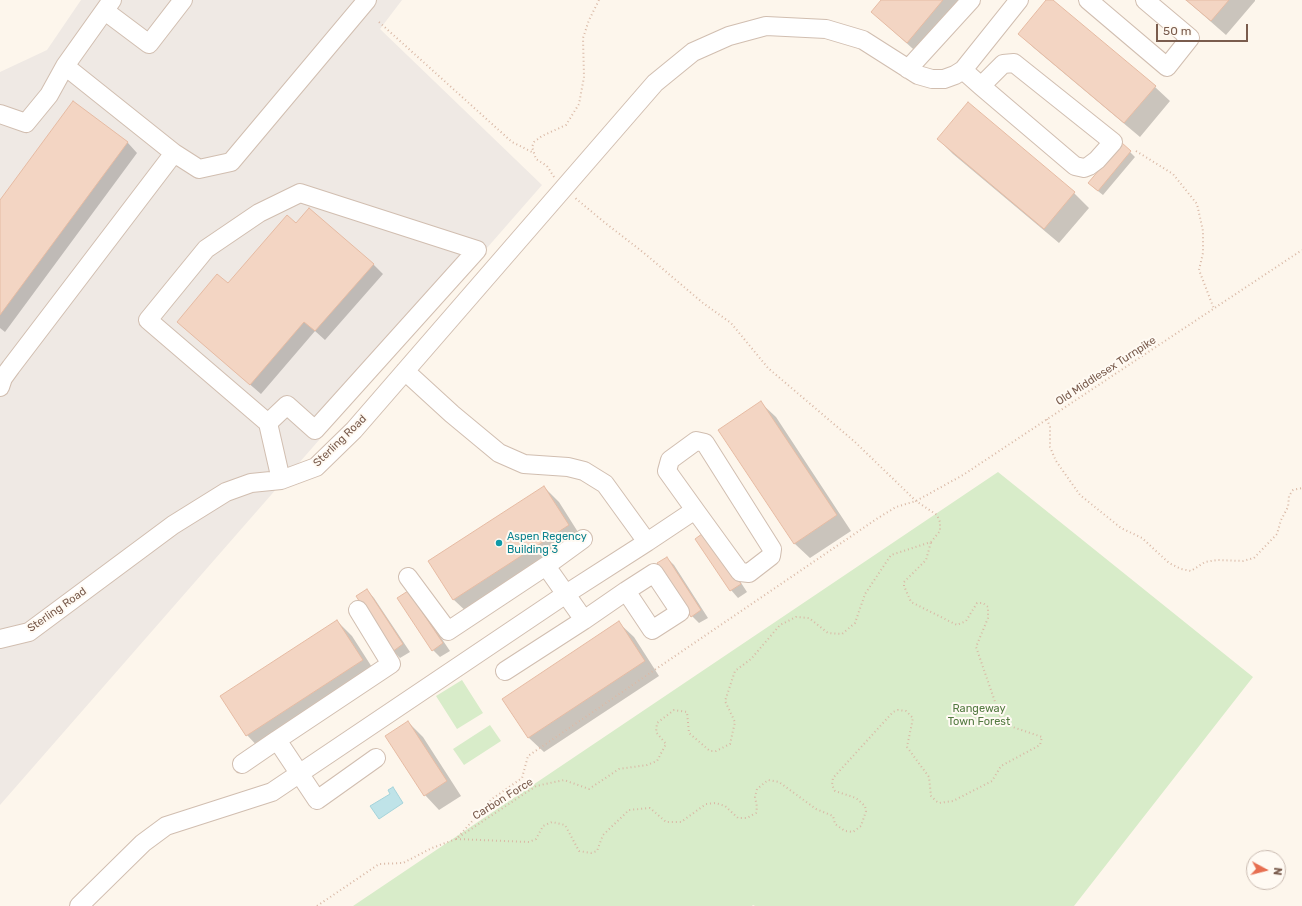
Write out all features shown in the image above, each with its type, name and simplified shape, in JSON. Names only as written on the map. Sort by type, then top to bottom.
[{"type":"street","points":[[0,114],[26,123],[49,95],[65,66],[108,6],[149,44],[183,0]]},
{"type":"street","points":[[65,66],[174,154],[199,169],[231,162],[367,0]]},
{"type":"street","points":[[908,69],[971,0]]},
{"type":"street","points":[[981,86],[1003,64],[1014,63],[1113,142],[1097,160],[1089,166],[1084,168],[1075,166],[981,86],[963,70],[1019,0]]},
{"type":"street","points":[[1088,0],[1167,67],[1190,38],[1145,0]]},
{"type":"street","name":"Sterling Road","points":[[0,639],[30,632],[173,524],[226,492],[252,483],[281,480],[316,467],[354,430],[654,83],[693,52],[729,36],[766,26],[826,29],[863,40],[918,75],[932,79],[955,75],[963,70]]},
{"type":"street","points":[[0,387],[6,363],[174,154]]},
{"type":"street","points":[[268,423],[287,405],[315,430],[477,250],[300,194],[259,213],[206,249],[148,320],[268,423],[281,480]]},
{"type":"street","points":[[405,371],[452,414],[499,453],[524,464],[568,467],[584,471],[605,484],[647,542]]},
{"type":"street","points":[[696,441],[705,443],[772,549],[771,556],[748,573],[740,572],[695,510],[668,471],[670,460],[696,441]]},
{"type":"street","points":[[79,906],[143,843],[166,826],[272,792],[566,594],[695,510]]},
{"type":"street","points":[[408,577],[448,631],[546,566],[583,539]]},
{"type":"street","points":[[546,566],[584,620]]},
{"type":"street","points":[[505,671],[626,591]]},
{"type":"street","points":[[242,764],[391,664],[358,610]]},
{"type":"street","points":[[277,740],[317,800],[376,758]]},
{"type":"path","points":[[532,152],[533,144],[536,140],[566,125],[579,104],[584,77],[583,38],[589,20],[599,0]]},
{"type":"path","points":[[379,22],[507,138],[532,152],[537,160],[547,166],[564,188],[644,253],[702,303],[731,323],[768,368],[859,445],[916,501],[937,515],[940,522],[940,532],[931,542],[926,560],[904,582],[904,586],[911,602],[957,625],[966,620],[976,603],[982,603],[988,607],[988,618],[976,647],[1001,719],[1004,724],[1042,737],[1040,745],[1000,766],[992,781],[953,801],[939,803],[931,796],[929,777],[907,747],[913,718],[906,711],[898,710],[893,712],[833,778],[832,785],[835,791],[856,798],[865,806],[861,826],[853,832],[845,831],[835,824],[833,816],[816,809],[778,782],[768,780],[756,792],[758,807],[756,814],[747,818],[738,818],[725,806],[716,803],[706,804],[681,822],[666,822],[650,808],[629,810],[603,835],[597,851],[591,854],[579,851],[565,825],[552,822],[543,826],[536,839],[529,842],[456,839]]},
{"type":"path","points":[[1136,151],[1173,174],[1197,204],[1203,232],[1203,253],[1199,270],[1214,309]]},
{"type":"path","name":"Old Middlesex Turnpike","points":[[456,839],[492,799],[522,778],[528,756],[878,518],[896,507],[916,501],[963,475],[1302,250]]},
{"type":"path","points":[[1047,419],[1050,427],[1050,447],[1056,461],[1080,495],[1121,528],[1142,538],[1169,563],[1181,569],[1191,571],[1205,562],[1217,560],[1243,561],[1254,558],[1277,534],[1281,520],[1288,507],[1289,496],[1293,490],[1302,488]]},
{"type":"path","name":"Carbon Force","points":[[317,906],[379,864],[403,863],[432,848],[456,839],[536,786],[564,780],[589,789],[619,769],[647,765],[658,761],[666,744],[656,732],[656,723],[674,710],[687,712],[689,732],[710,751],[716,751],[730,744],[735,722],[725,701],[735,671],[751,658],[780,625],[796,617],[809,618],[828,633],[842,634],[855,623],[865,594],[891,555],[931,542]]},
{"type":"shaded area","points":[[81,0],[402,0],[380,29],[542,185],[0,805],[0,72],[47,50]]},
{"type":"green space","name":"Rangeway Town Forest","points":[[998,472],[1253,677],[1074,906],[353,906]]},
{"type":"green space","points":[[462,680],[483,713],[457,729],[436,696]]},
{"type":"green space","points":[[490,725],[501,741],[464,765],[453,749]]},
{"type":"water","points":[[393,787],[403,803],[379,819],[370,806],[390,794],[388,790]]},
{"type":"building","points":[[881,0],[943,0],[907,43],[871,12]]},
{"type":"building","points":[[1046,0],[1053,0],[1156,86],[1124,123],[1018,34]]},
{"type":"building","points":[[1186,0],[1229,0],[1211,21]]},
{"type":"building","points":[[73,101],[128,142],[0,315],[0,200]]},
{"type":"building","points":[[968,102],[1075,192],[1044,229],[937,139]]},
{"type":"building","points":[[1122,143],[1131,151],[1098,191],[1088,183]]},
{"type":"building","points":[[309,208],[374,264],[315,331],[304,322],[250,385],[177,322],[217,274],[228,283],[287,215],[296,223]]},
{"type":"building","points":[[761,401],[837,515],[794,544],[718,430]]},
{"type":"building","name":"Aspen Regency Building 3","points":[[544,486],[569,525],[453,600],[428,561]]},
{"type":"building","points":[[706,531],[741,584],[730,591],[695,539]]},
{"type":"building","points":[[667,557],[701,610],[691,617],[657,563]]},
{"type":"building","points":[[367,589],[403,644],[392,652],[356,596]]},
{"type":"building","points":[[408,591],[443,643],[432,651],[397,598]]},
{"type":"building","points":[[337,620],[363,660],[246,736],[220,696]]},
{"type":"building","points":[[619,621],[645,661],[528,738],[502,699]]},
{"type":"building","points":[[408,721],[447,781],[424,796],[385,736]]},
{"type":"place","name":"Aspen Regency Building 3","points":[[499,543]]}]
